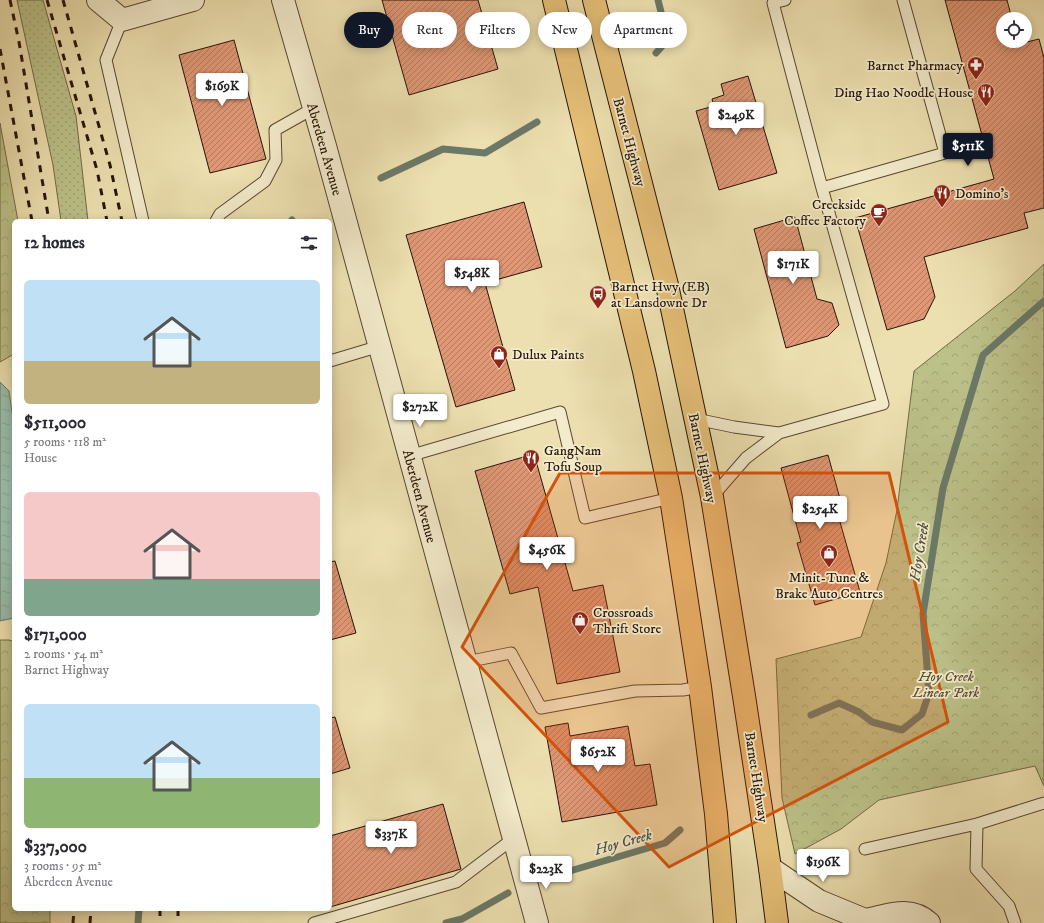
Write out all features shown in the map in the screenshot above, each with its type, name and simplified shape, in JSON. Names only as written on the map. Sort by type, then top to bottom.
[{"type":"main road","points":[[554,0],[642,364],[671,498],[700,687],[716,814],[725,923]]},
{"type":"main road","name":"Barnet Highway","points":[[594,0],[667,285],[712,497],[742,684],[777,923]]},
{"type":"street","points":[[98,0],[122,20],[193,0]]},
{"type":"street","name":"Aberdeen Avenue","points":[[283,0],[380,346],[537,923]]},
{"type":"street","points":[[770,868],[819,901],[863,922],[905,912],[918,915],[929,923]]},
{"type":"lane","points":[[712,497],[746,458],[779,433],[883,404],[822,188],[773,3],[785,0]]},
{"type":"lane","points":[[822,188],[945,153],[902,0]]},
{"type":"lane","points":[[122,20],[106,60],[143,219]]},
{"type":"lane","points":[[217,219],[220,214],[265,181],[276,160],[275,130],[314,108]]},
{"type":"lane","points":[[332,360],[380,346]]},
{"type":"lane","points":[[409,456],[560,412],[585,518],[671,498]]},
{"type":"lane","points":[[696,419],[734,427],[779,433]]},
{"type":"lane","points":[[466,662],[511,653],[541,708],[636,691],[683,690],[700,687]]},
{"type":"lane","points":[[865,849],[977,824],[1044,803]]},
{"type":"lane","points":[[977,824],[976,869],[1010,906],[1015,923]]},
{"type":"lane","points":[[314,923],[456,882],[514,838]]},
{"type":"highlighted area","points":[[560,473],[889,473],[948,722],[669,867],[462,647]]},
{"type":"green space","points":[[17,0],[43,0],[76,116],[88,219],[61,219],[53,165]]},
{"type":"green space","points":[[0,123],[18,219],[12,219],[12,355],[0,362]]},
{"type":"green space","name":"Hoy Creek Linear Park","points":[[1044,264],[1044,786],[1035,766],[879,800],[841,829],[795,854],[782,798],[776,659],[861,637],[886,563],[897,510],[914,371],[1015,291]]},
{"type":"green space","points":[[0,640],[9,640],[12,641],[12,911],[50,911],[50,923],[0,923]]},
{"type":"water","points":[[0,382],[9,391],[12,412],[12,618],[0,621]]},
{"type":"building","points":[[382,0],[478,0],[481,12],[465,12],[465,48],[492,48],[498,69],[409,95],[394,42],[394,12],[385,12]]},
{"type":"building","points":[[945,0],[1007,0],[1010,12],[996,12],[996,48],[1032,48],[1032,41],[1039,39],[1044,58],[1044,208],[1024,213],[1028,228],[924,257],[935,297],[924,319],[887,330],[855,218],[994,179]]},
{"type":"building","points":[[234,40],[266,159],[210,173],[179,55]]},
{"type":"building","points":[[748,76],[777,173],[719,190],[696,111],[714,106],[712,99],[724,95],[721,84]]},
{"type":"building","points":[[524,202],[542,267],[485,283],[515,390],[456,407],[406,235]]},
{"type":"building","points":[[795,217],[817,299],[832,303],[839,325],[828,336],[786,348],[754,229]]},
{"type":"building","points":[[534,454],[573,591],[603,585],[620,672],[557,684],[538,587],[510,594],[475,471]]},
{"type":"building","points":[[828,455],[842,506],[836,508],[860,592],[815,605],[797,543],[801,542],[781,468]]},
{"type":"building","points":[[335,561],[356,633],[332,639],[332,562]]},
{"type":"building","points":[[335,717],[350,768],[332,773],[332,718]]},
{"type":"building","points":[[568,723],[570,736],[628,726],[635,766],[650,764],[657,805],[562,822],[545,727]]},
{"type":"building","points":[[443,804],[461,869],[332,906],[332,835]]},
{"type":"waterway","points":[[656,53],[664,44],[667,36],[658,0]]},
{"type":"waterway","points":[[381,178],[443,149],[485,153],[537,122]]},
{"type":"waterway","name":"Hoy Creek","points":[[811,715],[839,703],[859,712],[872,722],[902,730],[922,714],[929,693],[923,614],[943,488],[983,355],[1044,301]]},
{"type":"waterway","name":"Hoy Creek","points":[[546,878],[665,843],[680,830]]},
{"type":"waterway","name":"Hoy Creek","points":[[446,923],[462,919],[508,893]]},
{"type":"waterway","points":[[138,923],[139,911]]},
{"type":"railway","points":[[10,0],[19,42],[49,219]]},
{"type":"railway","points":[[47,0],[97,170],[107,219]]},
{"type":"railway","points":[[63,0],[110,165],[122,219]]},
{"type":"railway","points":[[0,49],[32,219]]},
{"type":"railway","points":[[73,923],[74,911]]},
{"type":"railway","points":[[90,923],[91,911]]},
{"type":"railway","points":[[160,911],[160,923]]},
{"type":"railway","points":[[178,911],[178,923]]},
{"type":"place","name":"Barnet Pharmacy","points":[[976,80]]},
{"type":"place","name":"Ding Hao Noodle House","points":[[986,107]]},
{"type":"place","name":"Domino's","points":[[942,208]]},
{"type":"place","name":"Creekside Coffee Factory","points":[[879,227]]},
{"type":"place","name":"Barnet Hwy (EB) at Lansdowne Dr","points":[[598,309]]},
{"type":"place","name":"Dulux Paints","points":[[499,369]]},
{"type":"place","name":"GangNam Tofu Soup","points":[[531,473]]},
{"type":"place","name":"Minit-Tune & Brake Auto Centres","points":[[829,568]]},
{"type":"place","name":"Crossroads Thrift Store","points":[[580,635]]}]
